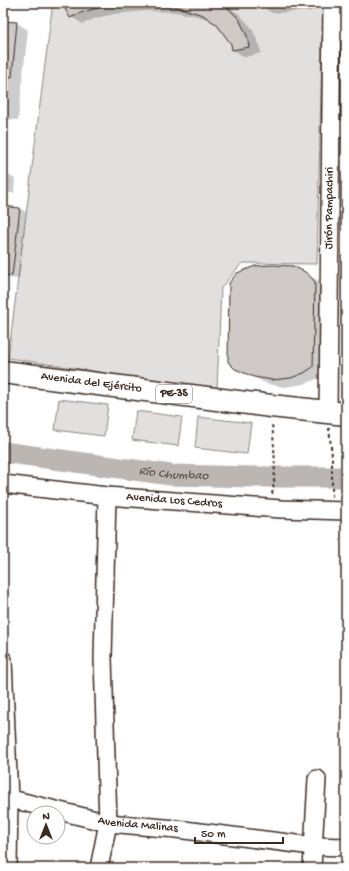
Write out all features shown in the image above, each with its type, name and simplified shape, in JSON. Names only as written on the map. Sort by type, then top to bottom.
[{"type":"highway","name":"Avenida del Ejército","points":[[3,372],[337,413]]},
{"type":"street","name":"Jirón Pampachiri","points":[[332,3],[332,47],[338,128],[337,413]]},
{"type":"street","points":[[332,47],[346,7]]},
{"type":"street","name":"Avenida Los Cedros","points":[[3,484],[107,496],[346,511]]},
{"type":"street","points":[[100,868],[108,823],[103,658],[107,496]]},
{"type":"street","points":[[3,660],[8,868]]},
{"type":"street","points":[[312,868],[316,779]]},
{"type":"street","name":"Avenida Malinas","points":[[6,798],[108,823],[176,829],[313,846],[346,846]]},
{"type":"path","points":[[271,406],[275,456],[274,485]]},
{"type":"path","points":[[332,486],[332,456],[337,413]]},
{"type":"shaded area","points":[[56,3],[223,3],[227,5],[229,3],[323,3],[317,264],[242,263],[221,288],[217,390],[8,358],[52,9]]},
{"type":"shaded area","points":[[59,399],[108,405],[104,436],[55,430]]},
{"type":"shaded area","points":[[136,411],[182,417],[178,446],[132,440]]},
{"type":"shaded area","points":[[198,417],[251,423],[247,454],[195,448]]},
{"type":"building","points":[[62,3],[105,3],[105,6],[83,12],[70,18]]},
{"type":"building","points":[[171,3],[223,3],[239,19],[247,36],[249,47],[232,50],[231,44],[217,25],[203,15],[171,5]]},
{"type":"building","points":[[3,21],[17,22],[12,77],[3,76]]},
{"type":"building","points":[[3,206],[20,208],[12,276],[3,275],[5,218],[3,217]]},
{"type":"building","points":[[255,266],[293,266],[307,273],[315,282],[313,367],[304,373],[291,378],[272,380],[254,377],[235,369],[228,362],[229,283],[237,273]]},
{"type":"waterway","name":"Río Chumbao","points":[[3,452],[171,475],[346,477]]}]
